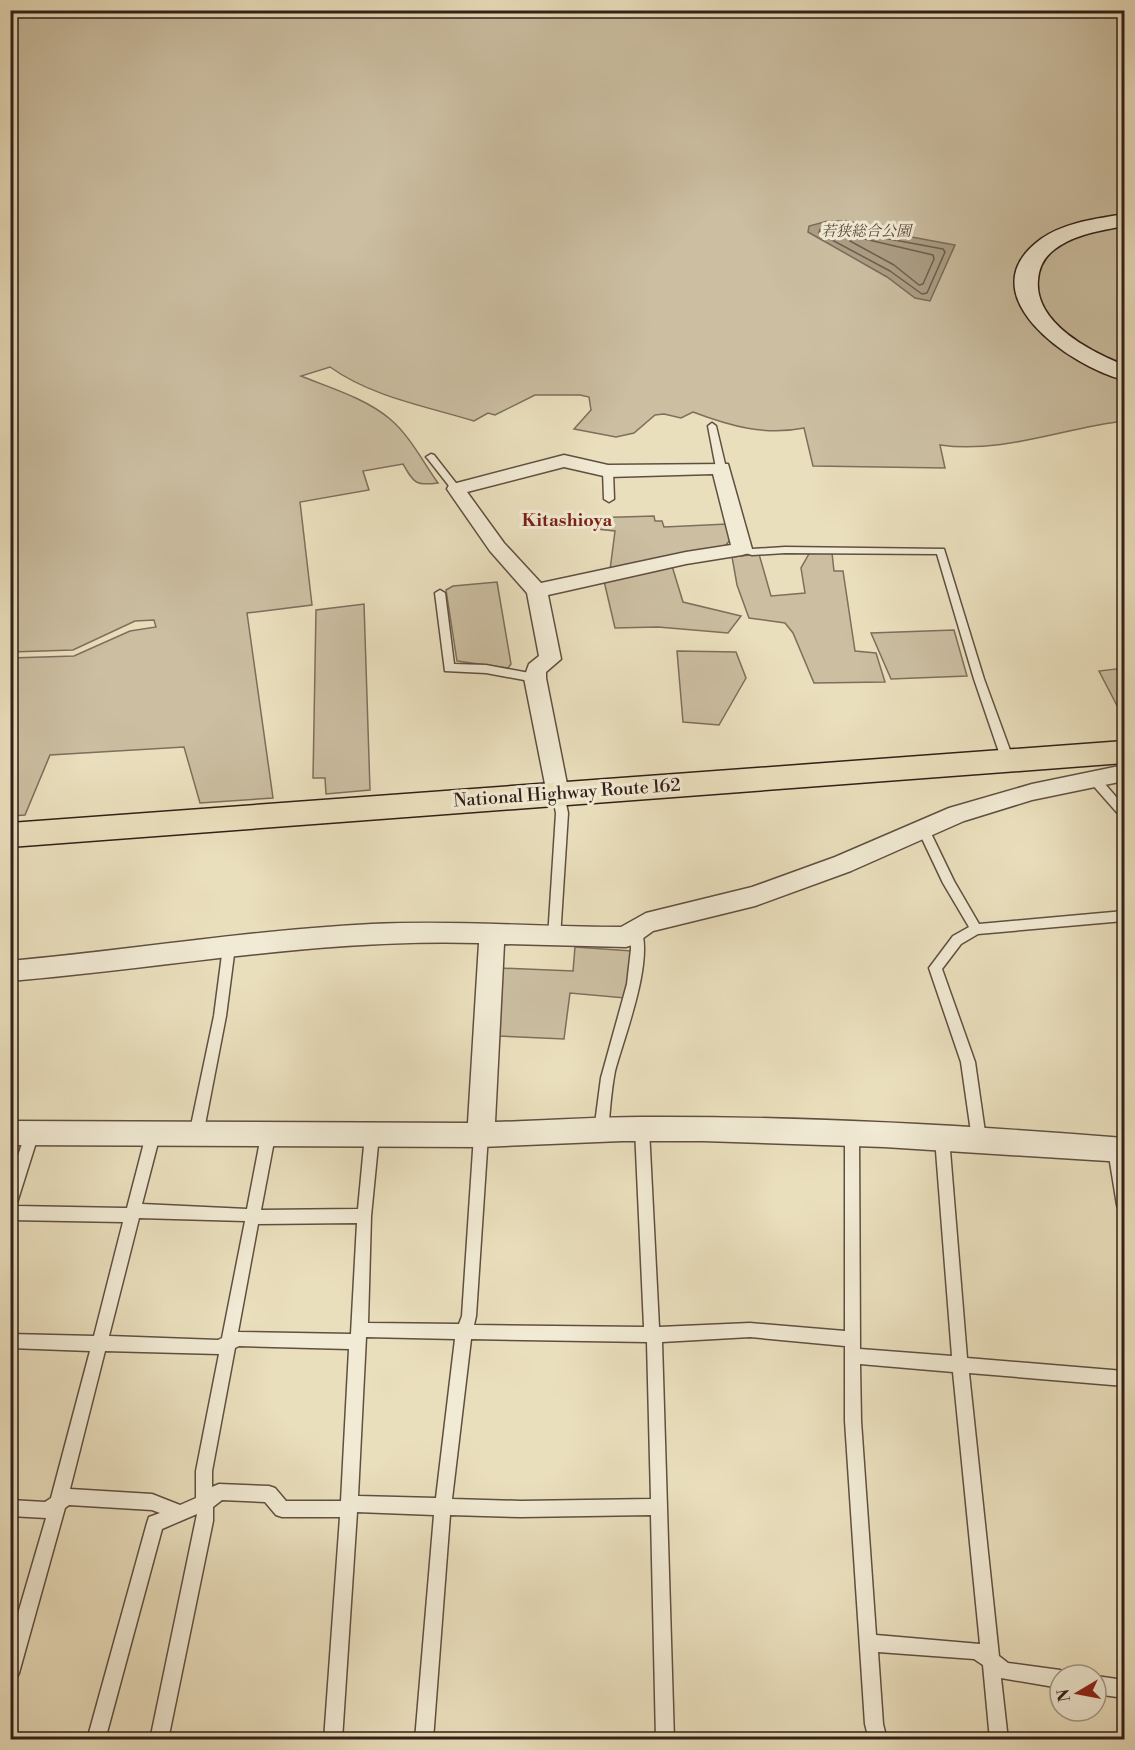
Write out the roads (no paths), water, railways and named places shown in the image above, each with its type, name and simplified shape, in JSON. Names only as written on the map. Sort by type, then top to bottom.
[{"type":"highway","name":"National Highway Route 162","points":[[10,835],[1008,761],[1123,762]]},
{"type":"street","points":[[1125,220],[1084,228],[1057,238],[1044,246],[1031,261],[1026,286],[1028,297],[1046,327],[1088,357],[1125,373]]},
{"type":"street","points":[[537,591],[687,558],[742,549],[721,468],[608,471],[564,461],[456,489],[497,547],[537,591],[550,659],[536,669],[535,678],[558,794]]},
{"type":"street","points":[[10,970],[75,966],[304,938],[375,934],[627,938],[646,922],[754,896],[843,864],[957,814],[997,801],[1094,779],[1123,762]]},
{"type":"street","points":[[481,1135],[492,935]]},
{"type":"street","points":[[21,1133],[268,1136],[481,1135],[642,1129],[852,1133],[1120,1150]]},
{"type":"lane","points":[[712,426],[721,468]]},
{"type":"lane","points":[[431,457],[456,489]]},
{"type":"lane","points":[[608,471],[609,499]]},
{"type":"lane","points":[[742,549],[752,552],[941,551],[979,679],[1008,761]]},
{"type":"lane","points":[[440,593],[449,668],[486,669],[535,678]]},
{"type":"lane","points":[[1094,779],[1125,813]]},
{"type":"lane","points":[[554,938],[562,813],[558,794]]},
{"type":"lane","points":[[923,828],[949,883],[976,929]]},
{"type":"lane","points":[[979,1140],[968,1062],[935,968],[957,940],[976,929],[1125,916]]},
{"type":"lane","points":[[602,1131],[609,1073],[634,990],[638,950],[636,930]]},
{"type":"lane","points":[[196,1135],[220,1016],[229,947]]},
{"type":"lane","points":[[642,1129],[652,1335],[655,1343],[657,1507],[663,1582],[665,1740]]},
{"type":"lane","points":[[10,1203],[21,1133]]},
{"type":"lane","points":[[852,1133],[853,1420],[874,1724],[878,1740]]},
{"type":"lane","points":[[10,1673],[58,1503],[153,1135]]},
{"type":"lane","points":[[333,1740],[349,1507],[364,1216],[372,1135]]},
{"type":"lane","points":[[424,1740],[443,1506],[469,1316],[481,1135]]},
{"type":"lane","points":[[159,1740],[205,1521],[204,1471],[268,1136]]},
{"type":"lane","points":[[942,1138],[960,1365],[999,1740]]},
{"type":"lane","points":[[1120,1150],[1125,1205]]},
{"type":"lane","points":[[10,1213],[124,1215],[133,1212],[252,1216],[364,1216]]},
{"type":"lane","points":[[10,1341],[218,1347],[239,1339],[465,1332],[652,1335],[750,1330],[852,1339]]},
{"type":"lane","points":[[852,1356],[1125,1378]]},
{"type":"lane","points":[[96,1740],[155,1523],[205,1503],[219,1492],[269,1494],[282,1509],[342,1509],[356,1504],[521,1509],[657,1507]]},
{"type":"lane","points":[[10,1508],[47,1510],[67,1497],[152,1502],[181,1513]]},
{"type":"lane","points":[[868,1643],[977,1652],[1005,1671],[1048,1677]]},
{"type":"lane","points":[[1108,1687],[1125,1689]]},
{"type":"water","points":[[828,221],[848,221],[890,233],[955,245],[930,301],[915,298],[887,277],[808,232],[809,226]]},
{"type":"district","name":"Kitashioya","points":[[567,520]]},
{"type":"park label","name":"若狭総合公園","points":[[866,231]]}]
